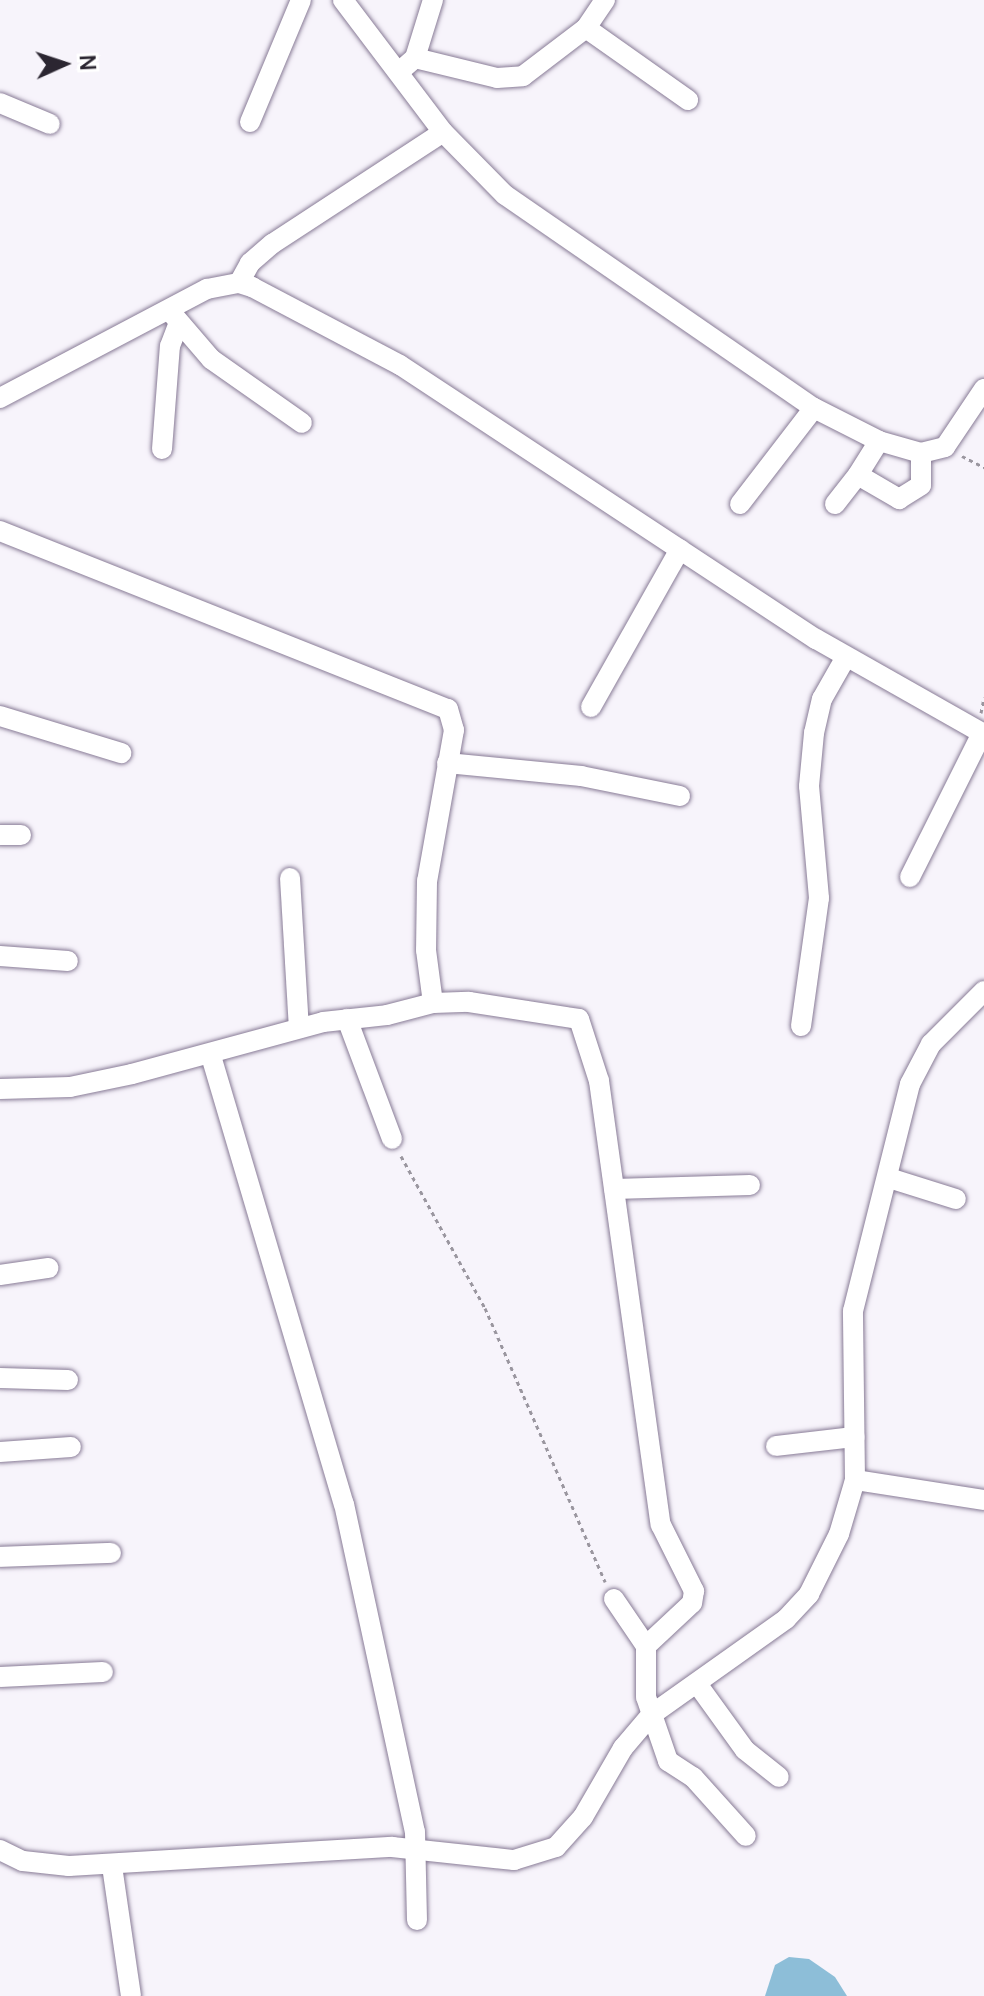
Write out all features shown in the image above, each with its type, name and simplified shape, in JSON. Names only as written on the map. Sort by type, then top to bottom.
[{"type":"street","points":[[250,122],[301,0]]},
{"type":"street","points":[[343,0],[407,64],[443,132],[532,216],[814,408],[879,441],[921,453],[945,447],[984,389]]},
{"type":"street","points":[[407,64],[433,0]]},
{"type":"street","points":[[407,64],[497,78],[523,76],[586,28],[605,0]]},
{"type":"street","points":[[586,28],[688,100]]},
{"type":"street","points":[[0,103],[50,124]]},
{"type":"street","points":[[239,283],[250,263],[272,244],[443,132]]},
{"type":"street","points":[[0,398],[174,316],[207,289],[239,283],[269,293],[400,365],[846,657],[983,733],[910,877]]},
{"type":"street","points":[[174,316],[211,359],[302,423]]},
{"type":"street","points":[[162,449],[174,316]]},
{"type":"street","points":[[740,504],[814,408]]},
{"type":"street","points":[[835,504],[879,441]]},
{"type":"street","points":[[858,475],[885,495],[907,497],[921,485],[921,453]]},
{"type":"street","points":[[0,531],[448,709],[454,730],[427,881],[426,950],[433,1003]]},
{"type":"street","points":[[591,707],[680,549]]},
{"type":"street","points":[[801,1026],[819,898],[809,786],[814,733],[822,699],[846,657]]},
{"type":"street","points":[[0,716],[121,753]]},
{"type":"street","points":[[447,763],[581,776],[680,796]]},
{"type":"street","points":[[290,878],[299,1028]]},
{"type":"street","points":[[0,956],[68,961]]},
{"type":"street","points":[[0,1850],[43,1865],[112,1866],[417,1848],[514,1860],[545,1855],[577,1826],[623,1748],[651,1715],[698,1685],[803,1603],[839,1534],[855,1480],[853,1311],[920,1060],[984,991]]},
{"type":"street","points":[[0,1089],[70,1087],[211,1056],[299,1028],[433,1003],[469,1002],[579,1019],[597,1070],[649,1465],[661,1525],[694,1591],[692,1603],[646,1646]]},
{"type":"street","points":[[347,1019],[392,1139]]},
{"type":"street","points":[[211,1056],[344,1504],[417,1848],[417,1920]]},
{"type":"street","points":[[889,1178],[956,1199]]},
{"type":"street","points":[[614,1189],[750,1185]]},
{"type":"street","points":[[0,1275],[48,1268]]},
{"type":"street","points":[[0,1378],[68,1380]]},
{"type":"street","points":[[776,1446],[854,1437]]},
{"type":"street","points":[[0,1452],[71,1447]]},
{"type":"street","points":[[855,1480],[984,1500]]},
{"type":"street","points":[[0,1557],[111,1553]]},
{"type":"street","points":[[614,1599],[646,1646],[651,1715],[668,1761],[693,1777],[746,1836]]},
{"type":"street","points":[[0,1677],[103,1672]]},
{"type":"street","points":[[698,1685],[745,1750],[779,1777]]},
{"type":"street","points":[[112,1866],[131,1996]]},
{"type":"path","points":[[945,447],[984,467]]},
{"type":"path","points":[[392,1139],[485,1308],[614,1599]]},
{"type":"water","points":[[789,1957],[809,1959],[835,1977],[847,1996],[765,1996],[775,1965]]}]
